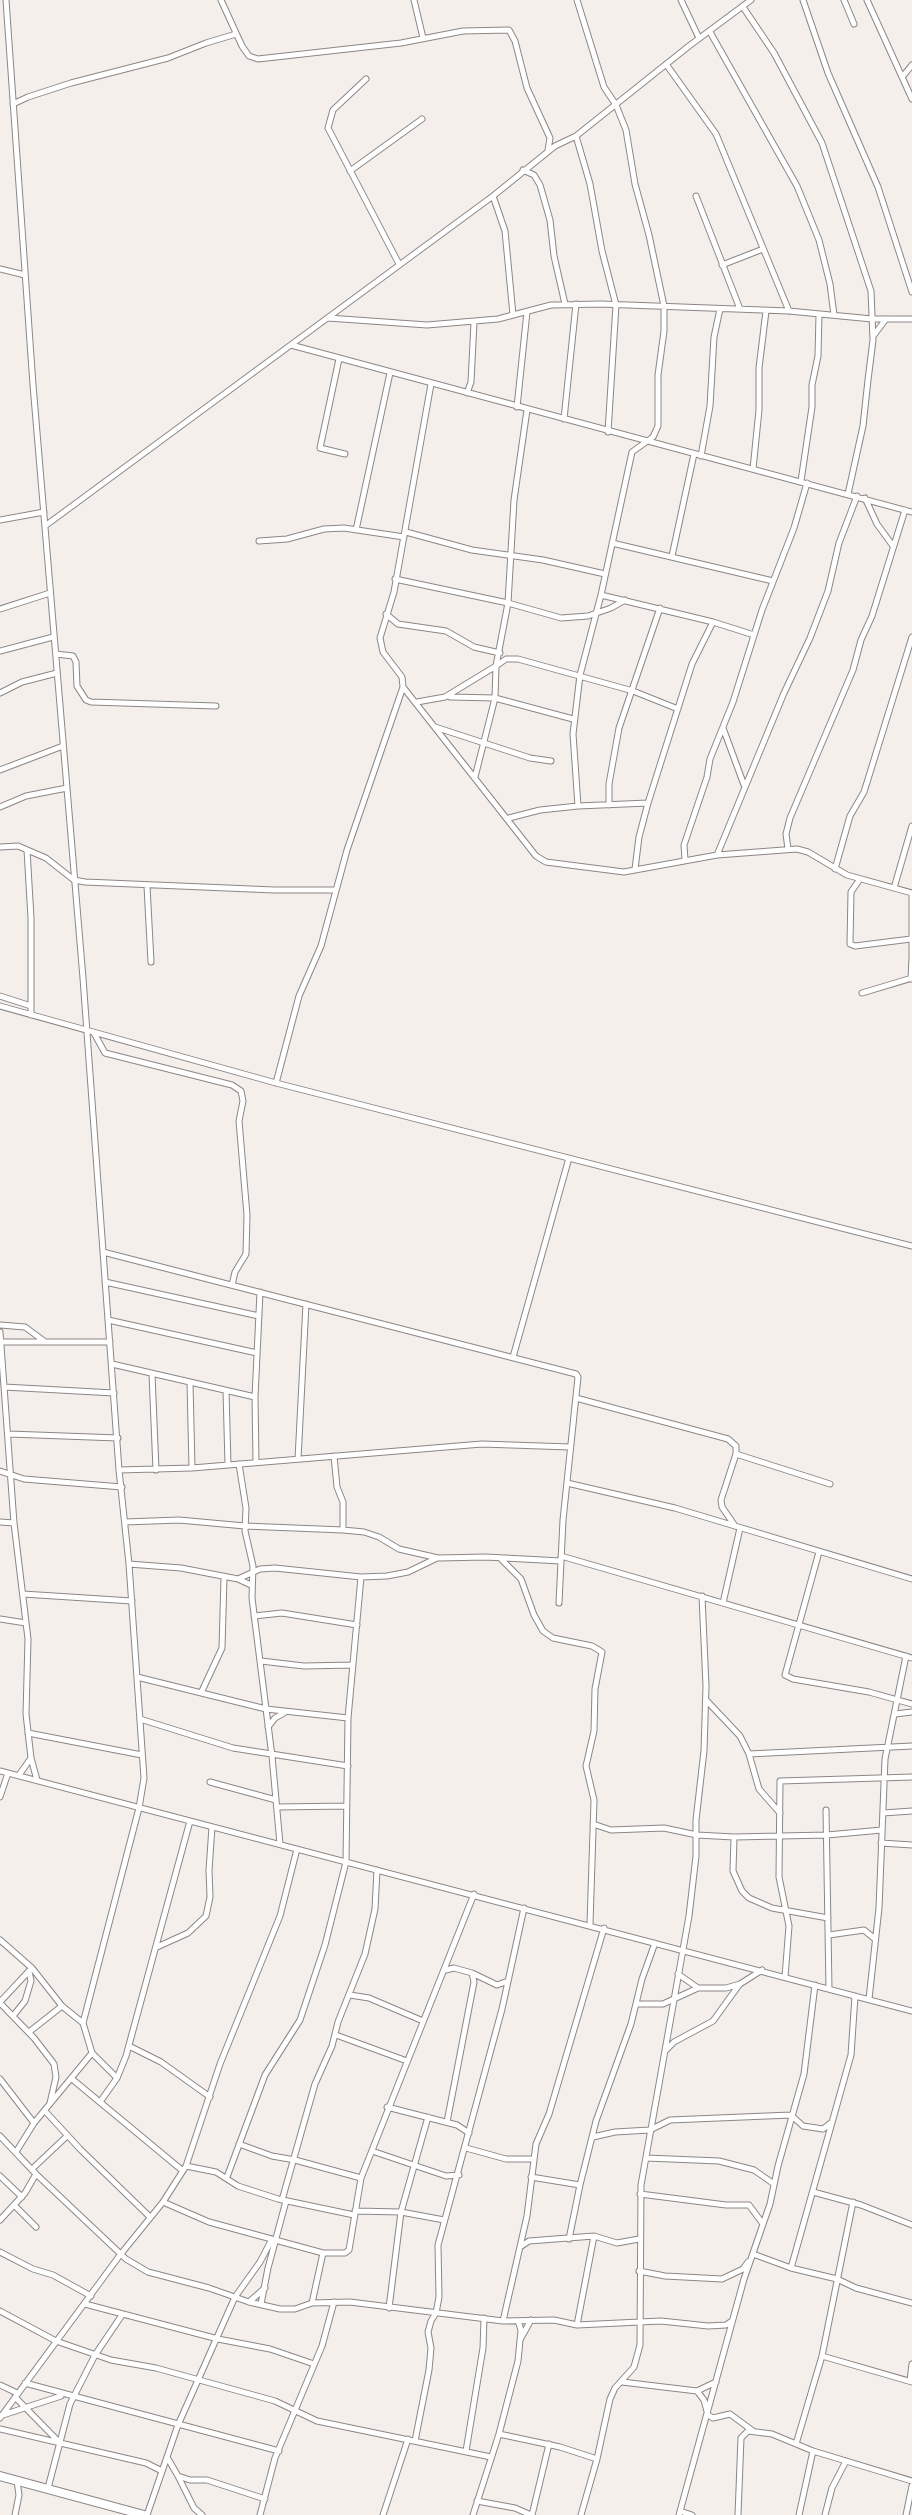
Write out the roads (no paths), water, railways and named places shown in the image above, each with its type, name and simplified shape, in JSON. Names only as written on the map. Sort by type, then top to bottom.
[{"type":"street","points":[[6,0],[142,1755],[143,1784],[139,1808],[83,2023],[92,2053],[117,2078]]},
{"type":"street","points":[[221,0],[249,56],[262,59],[401,43],[463,31],[511,32],[527,88],[550,138],[548,151]]},
{"type":"street","points":[[414,0],[423,38]]},
{"type":"street","points":[[577,0],[604,87],[616,105],[626,130],[633,176],[664,306],[658,375],[659,421],[655,434],[632,452]]},
{"type":"street","points":[[681,0],[699,38]]},
{"type":"street","points":[[45,526],[493,196],[548,151],[576,136],[751,0]]},
{"type":"street","points":[[803,0],[828,73],[878,187],[912,292]]},
{"type":"street","points":[[844,0],[854,24]]},
{"type":"street","points":[[867,0],[912,99]]},
{"type":"street","points":[[743,7],[774,53],[829,159],[867,270],[872,299],[873,340],[861,435],[848,494]]},
{"type":"street","points":[[710,32],[797,186],[819,240],[834,315]]},
{"type":"street","points":[[13,104],[71,83],[168,58],[236,34]]},
{"type":"street","points":[[666,64],[716,134],[789,311]]},
{"type":"street","points":[[903,77],[912,65]]},
{"type":"street","points":[[366,79],[333,110],[328,119],[328,128],[399,264]]},
{"type":"street","points":[[350,171],[422,119]]},
{"type":"street","points":[[576,136],[590,184],[616,305],[608,432]]},
{"type":"street","points":[[550,138],[561,144]]},
{"type":"street","points":[[523,170],[534,175],[540,185],[550,220],[565,304]]},
{"type":"street","points":[[493,196],[505,231],[513,315]]},
{"type":"street","points":[[696,196],[740,309]]},
{"type":"street","points":[[722,265],[763,249]]},
{"type":"street","points":[[0,269],[25,275]]},
{"type":"street","points":[[564,419],[576,304]]},
{"type":"street","points":[[327,318],[427,325],[474,322],[576,304],[789,311],[872,319],[912,319]]},
{"type":"street","points":[[672,556],[710,406],[714,337],[720,309]]},
{"type":"street","points":[[753,469],[766,311]]},
{"type":"street","points":[[517,407],[527,312]]},
{"type":"street","points":[[685,860],[685,841],[707,777],[712,751],[794,528],[804,482],[812,385],[818,356],[819,314]]},
{"type":"street","points":[[873,340],[886,319]]},
{"type":"street","points":[[467,393],[473,358],[474,322]]},
{"type":"street","points":[[290,345],[908,511],[853,670],[790,818],[786,834],[788,849]]},
{"type":"street","points":[[339,359],[320,448],[345,454]]},
{"type":"street","points":[[356,530],[390,373]]},
{"type":"street","points":[[276,1083],[299,996],[321,946],[347,850],[403,687],[402,677],[381,647],[380,633],[405,534],[431,384]]},
{"type":"street","points":[[475,777],[495,698],[496,666],[508,603],[516,487],[527,410]]},
{"type":"street","points":[[578,806],[573,719],[580,675],[632,452],[622,435]]},
{"type":"street","points":[[717,855],[821,612],[839,543],[857,496]]},
{"type":"street","points":[[865,498],[877,524],[894,547]]},
{"type":"street","points":[[0,520],[44,512]]},
{"type":"street","points":[[259,541],[287,539],[324,529],[405,534],[472,550],[605,574]]},
{"type":"street","points":[[612,543],[773,581]]},
{"type":"street","points":[[395,579],[508,603],[561,618],[596,613],[625,600]]},
{"type":"street","points":[[0,609],[50,593]]},
{"type":"street","points":[[601,595],[754,635]]},
{"type":"street","points":[[609,805],[609,784],[619,728],[660,608]]},
{"type":"street","points":[[386,614],[398,624],[446,631],[474,647],[500,653]]},
{"type":"street","points":[[635,869],[648,803],[692,664],[713,622]]},
{"type":"street","points":[[0,651],[53,637]]},
{"type":"street","points":[[835,869],[850,816],[864,792],[912,637]]},
{"type":"street","points":[[56,654],[73,656],[77,686],[86,700],[91,702],[216,706]]},
{"type":"street","points":[[445,697],[502,660],[514,658],[633,691],[678,709]]},
{"type":"street","points":[[0,693],[22,682],[57,673]]},
{"type":"street","points":[[403,687],[536,856],[546,862],[616,873],[717,855],[788,849],[808,852],[835,869],[912,894],[911,978],[862,993]]},
{"type":"street","points":[[416,702],[479,696],[573,719]]},
{"type":"street","points":[[434,727],[530,758],[551,761]]},
{"type":"street","points":[[723,728],[745,786]]},
{"type":"street","points":[[0,770],[63,746]]},
{"type":"street","points":[[0,807],[26,796],[67,788]]},
{"type":"street","points":[[508,818],[540,810],[648,803]]},
{"type":"street","points":[[894,888],[912,826]]},
{"type":"street","points":[[0,847],[13,845],[27,850],[62,868],[74,880],[147,886],[336,890]]},
{"type":"street","points":[[27,850],[31,1015]]},
{"type":"street","points":[[860,879],[851,892],[850,944],[855,946],[911,939]]},
{"type":"street","points":[[147,886],[151,962]]},
{"type":"street","points":[[0,996],[31,1006]]},
{"type":"street","points":[[0,1006],[276,1083],[912,1246]]},
{"type":"street","points":[[94,1033],[105,1053],[232,1085],[241,1091],[243,1101],[239,1121],[247,1215],[246,1254],[235,1272],[232,1285]]},
{"type":"street","points":[[513,1357],[569,1158]]},
{"type":"street","points":[[103,1252],[576,1374],[559,1603]]},
{"type":"street","points":[[105,1282],[259,1316]]},
{"type":"street","points":[[256,1462],[255,1397],[260,1292]]},
{"type":"street","points":[[298,1459],[306,1304]]},
{"type":"street","points":[[108,1320],[257,1353]]},
{"type":"street","points":[[0,1325],[25,1327],[44,1342]]},
{"type":"street","points":[[0,1332],[3,1421],[9,1434],[14,1523],[26,1623],[28,1663],[25,1701],[31,1758],[37,1781]]},
{"type":"street","points":[[1,1342],[110,1342]]},
{"type":"street","points":[[112,1364],[255,1397]]},
{"type":"street","points":[[152,1374],[156,1470]]},
{"type":"street","points":[[190,1383],[192,1468]]},
{"type":"street","points":[[4,1387],[114,1393]]},
{"type":"street","points":[[226,1391],[228,1465]]},
{"type":"street","points":[[576,1398],[728,1439],[736,1446],[721,1500],[722,1507],[737,1527],[723,1603]]},
{"type":"street","points":[[9,1434],[118,1438]]},
{"type":"street","points":[[119,1470],[192,1468],[482,1444],[570,1447]]},
{"type":"street","points":[[736,1454],[830,1484]]},
{"type":"street","points":[[334,1456],[337,1487],[343,1502],[343,1530]]},
{"type":"street","points":[[239,1464],[280,1844]]},
{"type":"street","points":[[0,1471],[24,1479],[122,1487]]},
{"type":"street","points":[[567,1483],[675,1508],[912,1579]]},
{"type":"street","points":[[125,1522],[179,1520],[343,1530],[379,1537],[399,1549],[438,1558],[561,1558],[798,1626],[851,1638],[909,1657],[888,1747],[884,1779],[876,1940],[869,1999]]},
{"type":"street","points":[[0,1522],[14,1523]]},
{"type":"street","points":[[819,1552],[785,1675],[912,1704]]},
{"type":"street","points":[[238,1579],[275,1568],[361,1577],[408,1572],[438,1558]]},
{"type":"street","points":[[502,1559],[521,1579],[543,1631],[553,1638],[592,1646],[602,1652],[595,1689],[594,1731],[586,1766],[594,1800],[590,1924]]},
{"type":"street","points":[[129,1564],[170,1566],[238,1579],[251,1585]]},
{"type":"street","points":[[227,2177],[265,2075],[300,2020],[325,1945],[346,1862],[348,1718],[361,1577]]},
{"type":"street","points":[[201,1693],[222,1648],[224,1578]]},
{"type":"street","points":[[23,1594],[132,1601]]},
{"type":"street","points":[[581,2515],[610,2399],[638,2359],[641,2323],[640,2194],[680,1951],[689,1916],[697,1835],[706,1700],[702,1596]]},
{"type":"street","points":[[254,1616],[282,1613],[357,1625]]},
{"type":"street","points":[[0,1619],[26,1623]]},
{"type":"street","points":[[261,1661],[304,1666],[353,1665]]},
{"type":"street","points":[[137,1677],[266,1709],[348,1718]]},
{"type":"street","points":[[706,1700],[740,1736],[759,1789],[780,1814]]},
{"type":"street","points":[[268,1728],[275,1718],[287,1712]]},
{"type":"street","points":[[895,1714],[912,1712]]},
{"type":"street","points":[[140,1719],[233,1748],[348,1766]]},
{"type":"street","points":[[28,1733],[142,1755]]},
{"type":"street","points":[[749,1754],[912,1746]]},
{"type":"street","points":[[18,1776],[31,1758]]},
{"type":"street","points":[[0,1771],[912,2011]]},
{"type":"street","points":[[0,1797],[8,1773]]},
{"type":"street","points":[[785,1977],[789,1926],[778,1866],[780,1782],[783,1779],[912,1777]]},
{"type":"street","points":[[210,1782],[276,1800]]},
{"type":"street","points":[[277,1807],[346,1806]]},
{"type":"street","points":[[826,1810],[829,1989]]},
{"type":"street","points":[[883,1813],[912,1811]]},
{"type":"street","points":[[100,2102],[117,2078],[129,2046],[190,1821]]},
{"type":"street","points":[[593,1824],[611,1830],[664,1828],[697,1835],[734,1837],[882,1830]]},
{"type":"street","points":[[156,1947],[188,1933],[206,1916],[210,1897],[212,1827]]},
{"type":"street","points":[[734,1837],[733,1871],[742,1891],[765,1907],[828,1918]]},
{"type":"street","points":[[881,1843],[912,1845]]},
{"type":"street","points":[[1,2416],[185,2169],[220,2064],[280,1916],[297,1849]]},
{"type":"street","points":[[261,2304],[274,2240],[315,2084],[336,2035],[371,1927],[377,1870]]},
{"type":"street","points":[[163,2202],[209,2222],[323,2253],[345,2253],[349,2250],[361,2178],[474,1894]]},
{"type":"street","points":[[415,2441],[429,2370],[431,2348],[428,2332],[436,2313],[440,2283],[438,2245],[470,2133],[524,1908]]},
{"type":"street","points":[[503,2321],[527,2216],[533,2159],[604,1928]]},
{"type":"street","points":[[829,1935],[864,1930],[876,1940]]},
{"type":"street","points":[[159,1939],[167,1941]]},
{"type":"street","points":[[0,1940],[31,1969],[62,2006],[83,2023]]},
{"type":"street","points":[[569,2239],[592,2137],[655,1943]]},
{"type":"street","points":[[449,1961],[454,1968]]},
{"type":"street","points":[[445,1970],[454,1968],[472,1973],[497,1985],[508,1981]]},
{"type":"street","points":[[31,1969],[0,2003],[29,2032],[54,2064],[56,2077],[50,2104]]},
{"type":"street","points":[[13,2016],[25,2001],[31,1969]]},
{"type":"street","points":[[636,2004],[663,2004],[698,1988],[726,1988],[740,1984],[762,1970]]},
{"type":"street","points":[[447,2122],[474,1982],[472,1973]]},
{"type":"street","points":[[678,1974],[698,1988]]},
{"type":"street","points":[[474,1982],[482,1978]]},
{"type":"street","points":[[664,2052],[674,2042],[713,2021],[740,1984]]},
{"type":"street","points":[[692,2515],[680,2513],[718,2381],[728,2328],[763,2224],[804,2074],[815,1985]]},
{"type":"street","points":[[350,1995],[364,1997],[423,2021]]},
{"type":"street","points":[[791,2268],[851,2055],[855,1996]]},
{"type":"street","points":[[29,2032],[62,2006]]},
{"type":"street","points":[[336,2035],[407,2061]]},
{"type":"street","points":[[129,2046],[161,2062],[210,2097]]},
{"type":"street","points":[[16,2152],[36,2121],[92,2053]]},
{"type":"street","points":[[56,2077],[67,2085]]},
{"type":"street","points":[[0,2079],[36,2121]]},
{"type":"street","points":[[72,2079],[185,2169],[216,2172],[238,2186],[284,2201],[354,2213],[401,2212],[444,2220]]},
{"type":"street","points":[[387,2107],[447,2122],[470,2133]]},
{"type":"street","points":[[45,2111],[150,2217]]},
{"type":"street","points":[[592,2137],[650,2130],[670,2120],[791,2115],[803,2126],[823,2129],[833,2121]]},
{"type":"street","points":[[389,2308],[401,2212],[428,2117]]},
{"type":"street","points":[[36,2121],[53,2120]]},
{"type":"street","points":[[0,2136],[120,2255],[148,2272],[249,2302],[295,2309],[312,2303],[334,2302],[503,2321],[554,2320],[577,2325],[661,2321],[728,2328]]},
{"type":"street","points":[[0,2220],[22,2197],[34,2172],[67,2136]]},
{"type":"street","points":[[239,2144],[272,2156],[361,2178]]},
{"type":"street","points":[[466,2148],[506,2159],[533,2159]]},
{"type":"street","points":[[371,2151],[446,2176],[459,2175]]},
{"type":"street","points":[[646,2158],[719,2161],[754,2170],[774,2184]]},
{"type":"street","points":[[0,2176],[22,2197]]},
{"type":"street","points":[[531,2177],[580,2185]]},
{"type":"street","points":[[813,2192],[853,2202],[912,2225]]},
{"type":"street","points":[[640,2194],[749,2205],[763,2224]]},
{"type":"street","points":[[796,2444],[822,2356],[853,2202]]},
{"type":"street","points":[[14,2205],[36,2227]]},
{"type":"street","points":[[519,2247],[529,2241],[594,2236],[617,2243],[639,2239]]},
{"type":"street","points":[[577,2325],[594,2236]]},
{"type":"street","points":[[0,2476],[122,2512],[146,2515],[178,2425],[235,2297],[274,2240]]},
{"type":"street","points":[[0,2252],[91,2296]]},
{"type":"street","points":[[312,2303],[323,2253]]},
{"type":"street","points":[[753,2254],[912,2303]]},
{"type":"street","points":[[639,2271],[665,2276],[722,2279],[743,2269],[753,2254]]},
{"type":"street","points":[[249,2302],[266,2287]]},
{"type":"street","points":[[260,2515],[279,2451],[329,2325],[334,2302]]},
{"type":"street","points":[[85,2304],[218,2339],[270,2349],[314,2364]]},
{"type":"street","points":[[0,2311],[56,2341],[111,2360],[156,2368],[275,2401],[317,2421],[491,2457]]},
{"type":"street","points":[[48,2489],[73,2398],[95,2355],[122,2315]]},
{"type":"street","points":[[466,2451],[483,2348],[484,2318]]},
{"type":"street","points":[[473,2515],[499,2434],[521,2339],[531,2320]]},
{"type":"street","points":[[518,2321],[521,2339]]},
{"type":"street","points":[[822,2356],[911,2382],[912,2364]]},
{"type":"street","points":[[621,2382],[697,2391],[718,2381]]},
{"type":"street","points":[[25,2383],[279,2451]]},
{"type":"street","points":[[0,2385],[16,2395],[59,2442]]},
{"type":"street","points":[[697,2391],[704,2400],[708,2415],[713,2418],[730,2414],[754,2432]]},
{"type":"street","points":[[1,2416],[63,2395]]},
{"type":"street","points":[[0,2429],[146,2463],[162,2471]]},
{"type":"street","points":[[738,2515],[741,2438],[744,2432],[772,2434],[813,2451],[912,2483],[906,2515]]},
{"type":"street","points":[[499,2434],[549,2444],[597,2459]]},
{"type":"street","points":[[383,2515],[408,2439]]},
{"type":"street","points":[[477,2501],[515,2508],[532,2515],[549,2444]]},
{"type":"street","points":[[799,2515],[813,2451]]},
{"type":"street","points":[[167,2457],[194,2508],[202,2515]]},
{"type":"street","points":[[825,2515],[832,2488],[846,2461]]},
{"type":"street","points":[[178,2476],[207,2480],[265,2499]]},
{"type":"street","points":[[15,2515],[19,2495],[17,2480]]},
{"type":"street","points":[[103,2504],[103,2515]]}]
